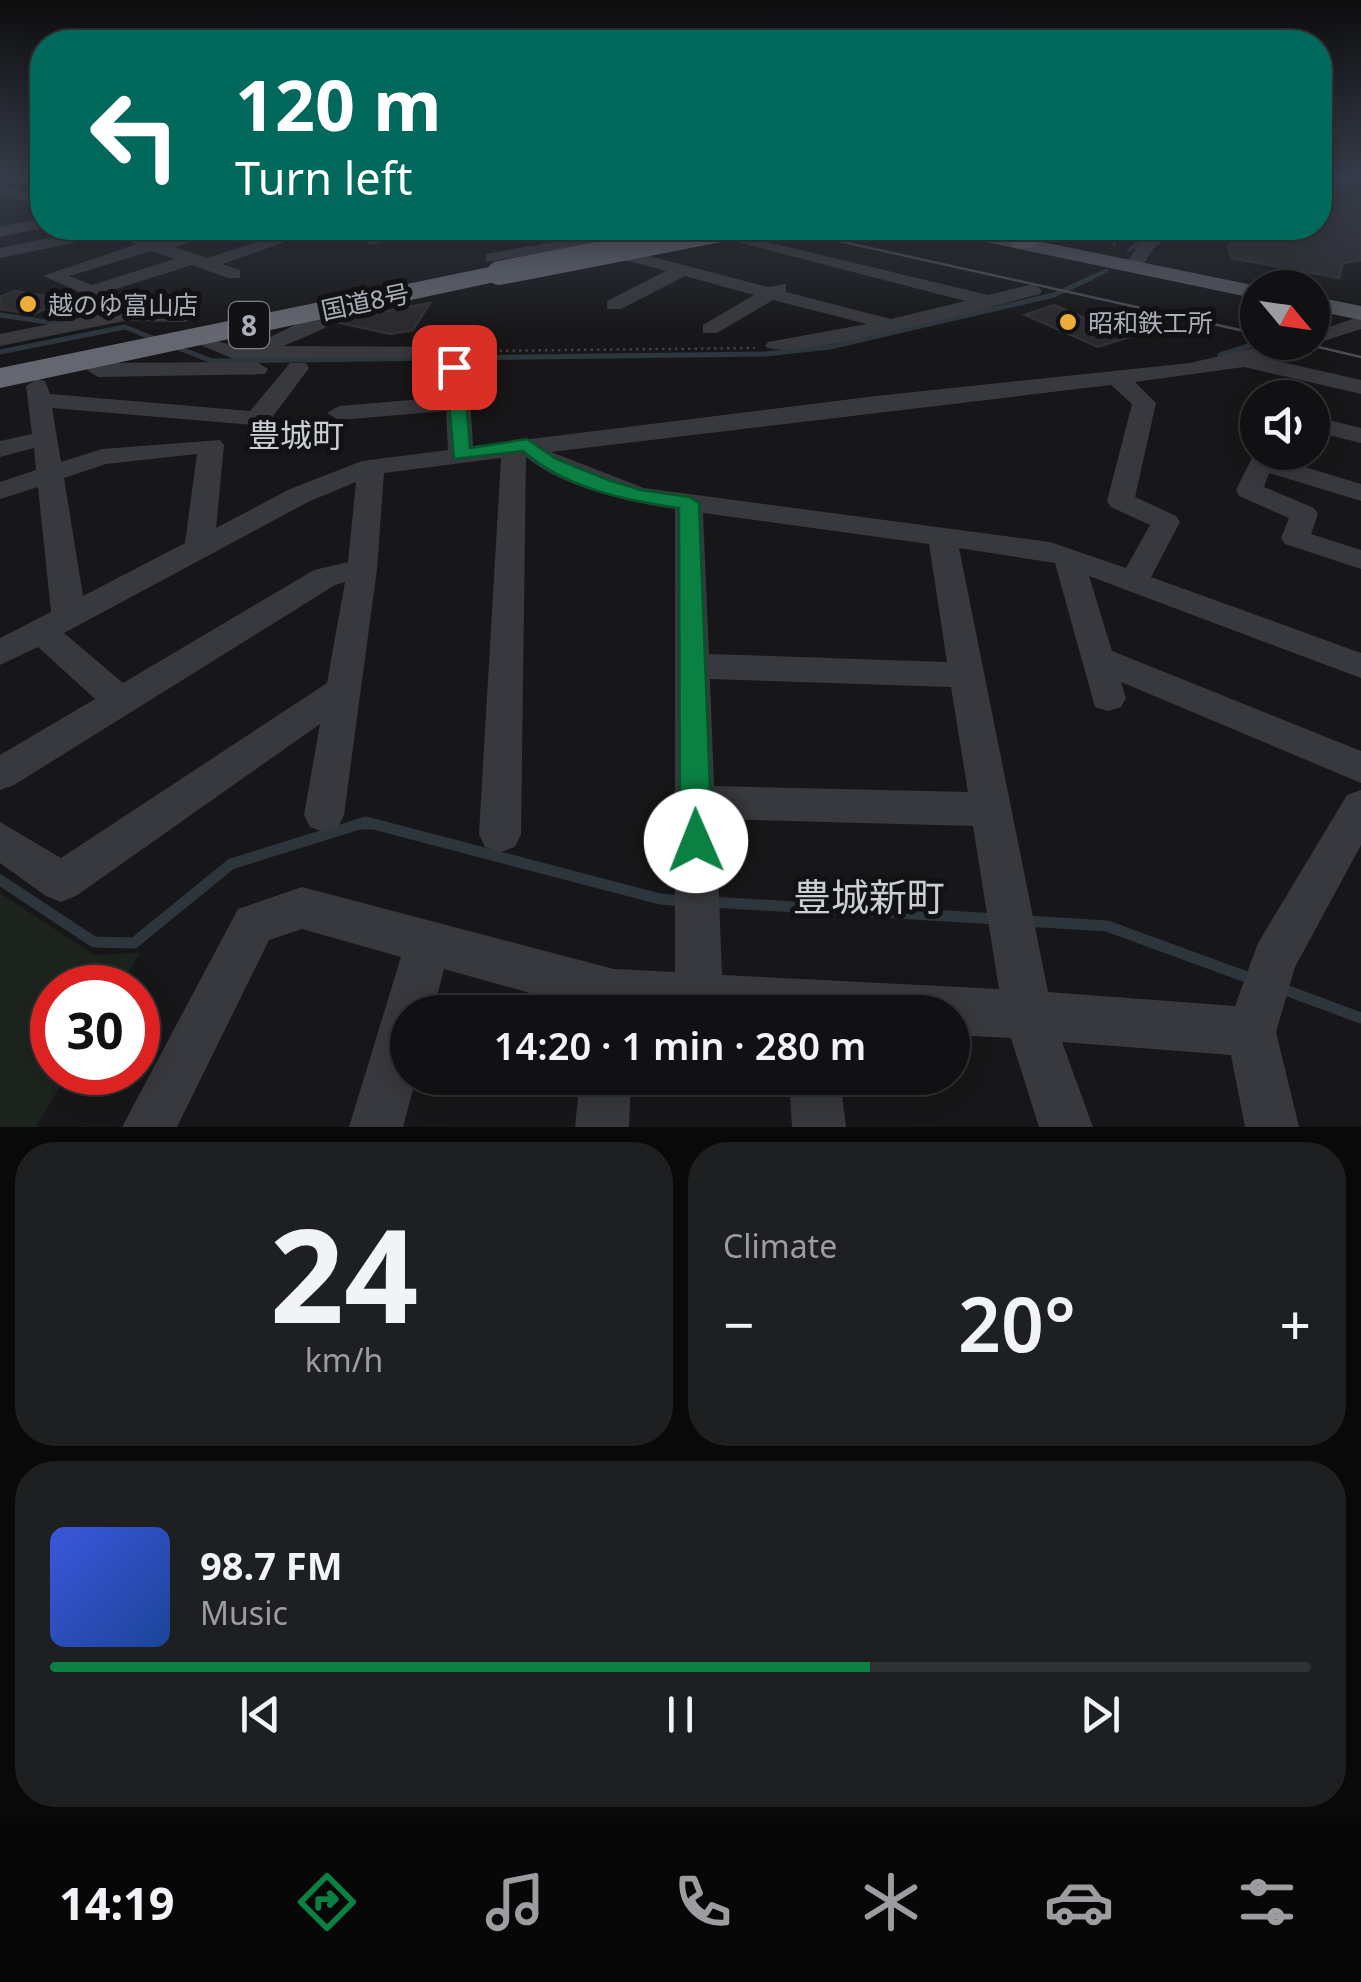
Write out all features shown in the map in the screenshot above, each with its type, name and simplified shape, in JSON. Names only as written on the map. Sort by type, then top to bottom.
[{"type":"highway","name":"国道8号","points":[[0,368],[625,240]]},
{"type":"highway","name":"国道8号","points":[[0,378],[346,305],[492,266],[672,240]]},
{"type":"main road","points":[[1042,240],[1098,259],[1240,288]]},
{"type":"main road","points":[[1330,307],[1361,313]]},
{"type":"street","points":[[0,254],[62,240]]},
{"type":"street","points":[[141,240],[234,274]]},
{"type":"street","points":[[177,240],[52,276],[91,291],[275,240]]},
{"type":"street","points":[[568,240],[892,325]]},
{"type":"street","points":[[492,266],[587,240]]},
{"type":"street","points":[[535,273],[690,240]]},
{"type":"street","points":[[755,240],[988,301]]},
{"type":"street","points":[[1134,266],[1146,246],[1155,240]]},
{"type":"street","points":[[710,329],[825,261]]},
{"type":"street","points":[[614,305],[682,270]]},
{"type":"street","points":[[775,346],[892,325],[1032,290]]},
{"type":"street","points":[[258,353],[262,347],[323,322],[346,305]]},
{"type":"street","points":[[0,340],[124,315],[185,316]]},
{"type":"street","points":[[234,353],[275,331],[275,326],[264,322]]},
{"type":"street","points":[[1330,333],[1361,322]]},
{"type":"street","points":[[202,342],[234,353],[457,359]]},
{"type":"street","points":[[98,370],[298,368],[457,359]]},
{"type":"street","points":[[457,359],[461,455]]},
{"type":"street","points":[[0,653],[300,495],[371,467],[1245,360],[1361,387]]},
{"type":"street","points":[[53,623],[68,598],[42,440],[39,393],[253,418],[263,414],[298,368]]},
{"type":"street","points":[[1117,378],[1144,403],[1121,501],[1166,522],[1135,579]]},
{"type":"street","points":[[339,413],[406,410],[457,402]]},
{"type":"street","points":[[1330,428],[1361,436]]},
{"type":"street","points":[[0,449],[42,440]]},
{"type":"street","points":[[0,491],[102,457],[212,445],[199,547]]},
{"type":"street","points":[[521,446],[549,464],[639,496],[1068,556],[1361,666]]},
{"type":"street","points":[[500,834],[521,446]]},
{"type":"street","points":[[324,815],[362,569],[371,467]]},
{"type":"street","points":[[1257,470],[1249,490],[1304,514],[1295,538],[1361,560]]},
{"type":"street","points":[[1298,470],[1361,493]]},
{"type":"street","points":[[689,503],[699,995]]},
{"type":"street","points":[[942,538],[1028,1015],[1066,1127]]},
{"type":"street","points":[[1068,556],[1108,698]]},
{"type":"street","points":[[0,774],[325,577],[362,569]]},
{"type":"street","points":[[53,623],[121,701]]},
{"type":"street","points":[[1096,658],[1361,767]]},
{"type":"street","points":[[692,666],[967,675]]},
{"type":"street","points":[[0,840],[61,882],[344,689]]},
{"type":"street","points":[[695,802],[991,809]]},
{"type":"street","points":[[1272,1127],[1252,1032],[1274,959],[1361,807]]},
{"type":"street","points":[[149,1127],[254,924],[302,908],[428,942],[589,995]]},
{"type":"street","points":[[413,995],[428,942]]},
{"type":"street","points":[[970,1013],[1252,1032]]},
{"type":"street","points":[[376,1127],[390,1078]]},
{"type":"street","points":[[602,1127],[605,1095]]},
{"type":"street","points":[[816,1095],[819,1127]]},
{"type":"path","points":[[1098,259],[1122,240]]},
{"type":"path","points":[[457,359],[775,346]]},
{"type":"shaded area","points":[[1332,229],[1361,229],[1361,258],[1303,240],[1332,240]]},
{"type":"shaded area","points":[[0,893],[94,955],[140,953],[133,965],[30,965],[30,1095],[55,1095],[36,1127],[0,1127]]},
{"type":"building","points":[[1332,229],[1361,229],[1361,260],[1343,263],[1339,278],[1330,276],[1330,270],[1296,270],[1231,258],[1228,247],[1232,240],[1332,240]]},
{"type":"building","name":"越のゆ富山店","points":[[14,291],[67,299],[34,314],[0,309],[0,297]]},
{"type":"building","points":[[430,303],[413,330],[390,334],[340,323],[347,319]]},
{"type":"building","name":"昭和鉄工所","points":[[1054,305],[1129,337],[1098,347],[1025,315]]},
{"type":"waterway","points":[[1129,250],[1142,240]]},
{"type":"waterway","points":[[1086,280],[1106,271]]},
{"type":"waterway","points":[[173,346],[212,361],[765,354],[830,347],[1054,295],[1091,278]]},
{"type":"waterway","points":[[0,315],[60,324]]},
{"type":"waterway","points":[[0,352],[125,327],[160,341]]},
{"type":"waterway","points":[[1220,355],[1240,349]]},
{"type":"waterway","points":[[0,880],[94,942],[134,943],[231,864],[366,822],[660,899],[682,901]]},
{"type":"waterway","points":[[358,825],[376,825]]},
{"type":"waterway","points":[[711,902],[997,919]]},
{"type":"waterway","points":[[1026,921],[1107,926],[1252,979]]},
{"type":"waterway","points":[[1280,988],[1361,1018]]},
{"type":"tram line","points":[[834,240],[1240,330]]},
{"type":"tram line","points":[[1330,350],[1361,357]]},
{"type":"place","name":"越のゆ富山店","points":[[28,304]]},
{"type":"place","name":"昭和鉄工所","points":[[1068,322]]},
{"type":"district","name":"豊城町","points":[[296,434]]},
{"type":"district","name":"豊城新町","points":[[869,896]]},
{"type":"route","points":[[454,367],[461,455],[527,445],[549,464],[600,485],[639,496],[689,503],[696,841]]}]
